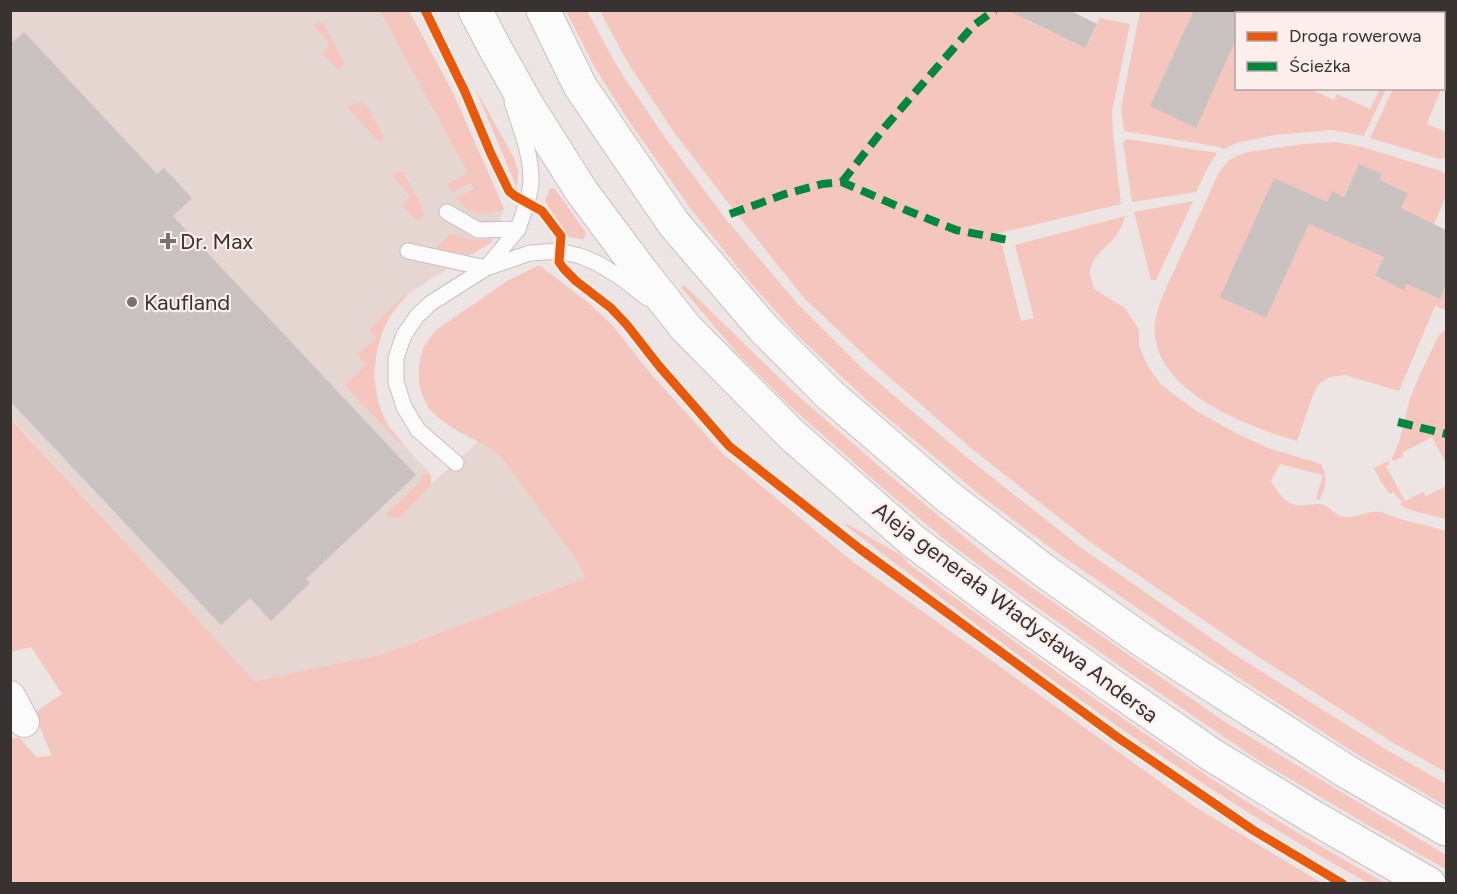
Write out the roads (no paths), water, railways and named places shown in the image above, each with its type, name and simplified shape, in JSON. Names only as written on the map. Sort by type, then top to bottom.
[{"type":"main road","name":"Aleja generała Władysława Andersa","points":[[476,10],[495,51],[582,192],[686,328],[792,435],[912,540],[1112,686],[1212,755],[1429,884]]},
{"type":"main road","points":[[543,10],[580,86],[674,224],[764,329],[831,396],[947,496],[1043,570],[1145,642],[1344,771],[1446,829]]},
{"type":"street","points":[[10,696],[24,722]]},
{"type":"lane","points":[[486,268],[518,229],[527,203],[531,180],[529,156],[495,51]]},
{"type":"lane","points":[[447,212],[478,230],[518,229]]},
{"type":"lane","points":[[408,251],[486,268]]},
{"type":"lane","points":[[456,463],[418,430],[404,407],[396,382],[396,358],[404,335],[417,316],[431,303],[486,268],[530,253],[559,251],[580,256],[597,262],[620,277],[686,328]]},
{"type":"place","name":"Dr. Max","points":[[168,241]]},
{"type":"place","name":"Kaufland","points":[[132,302]]}]
